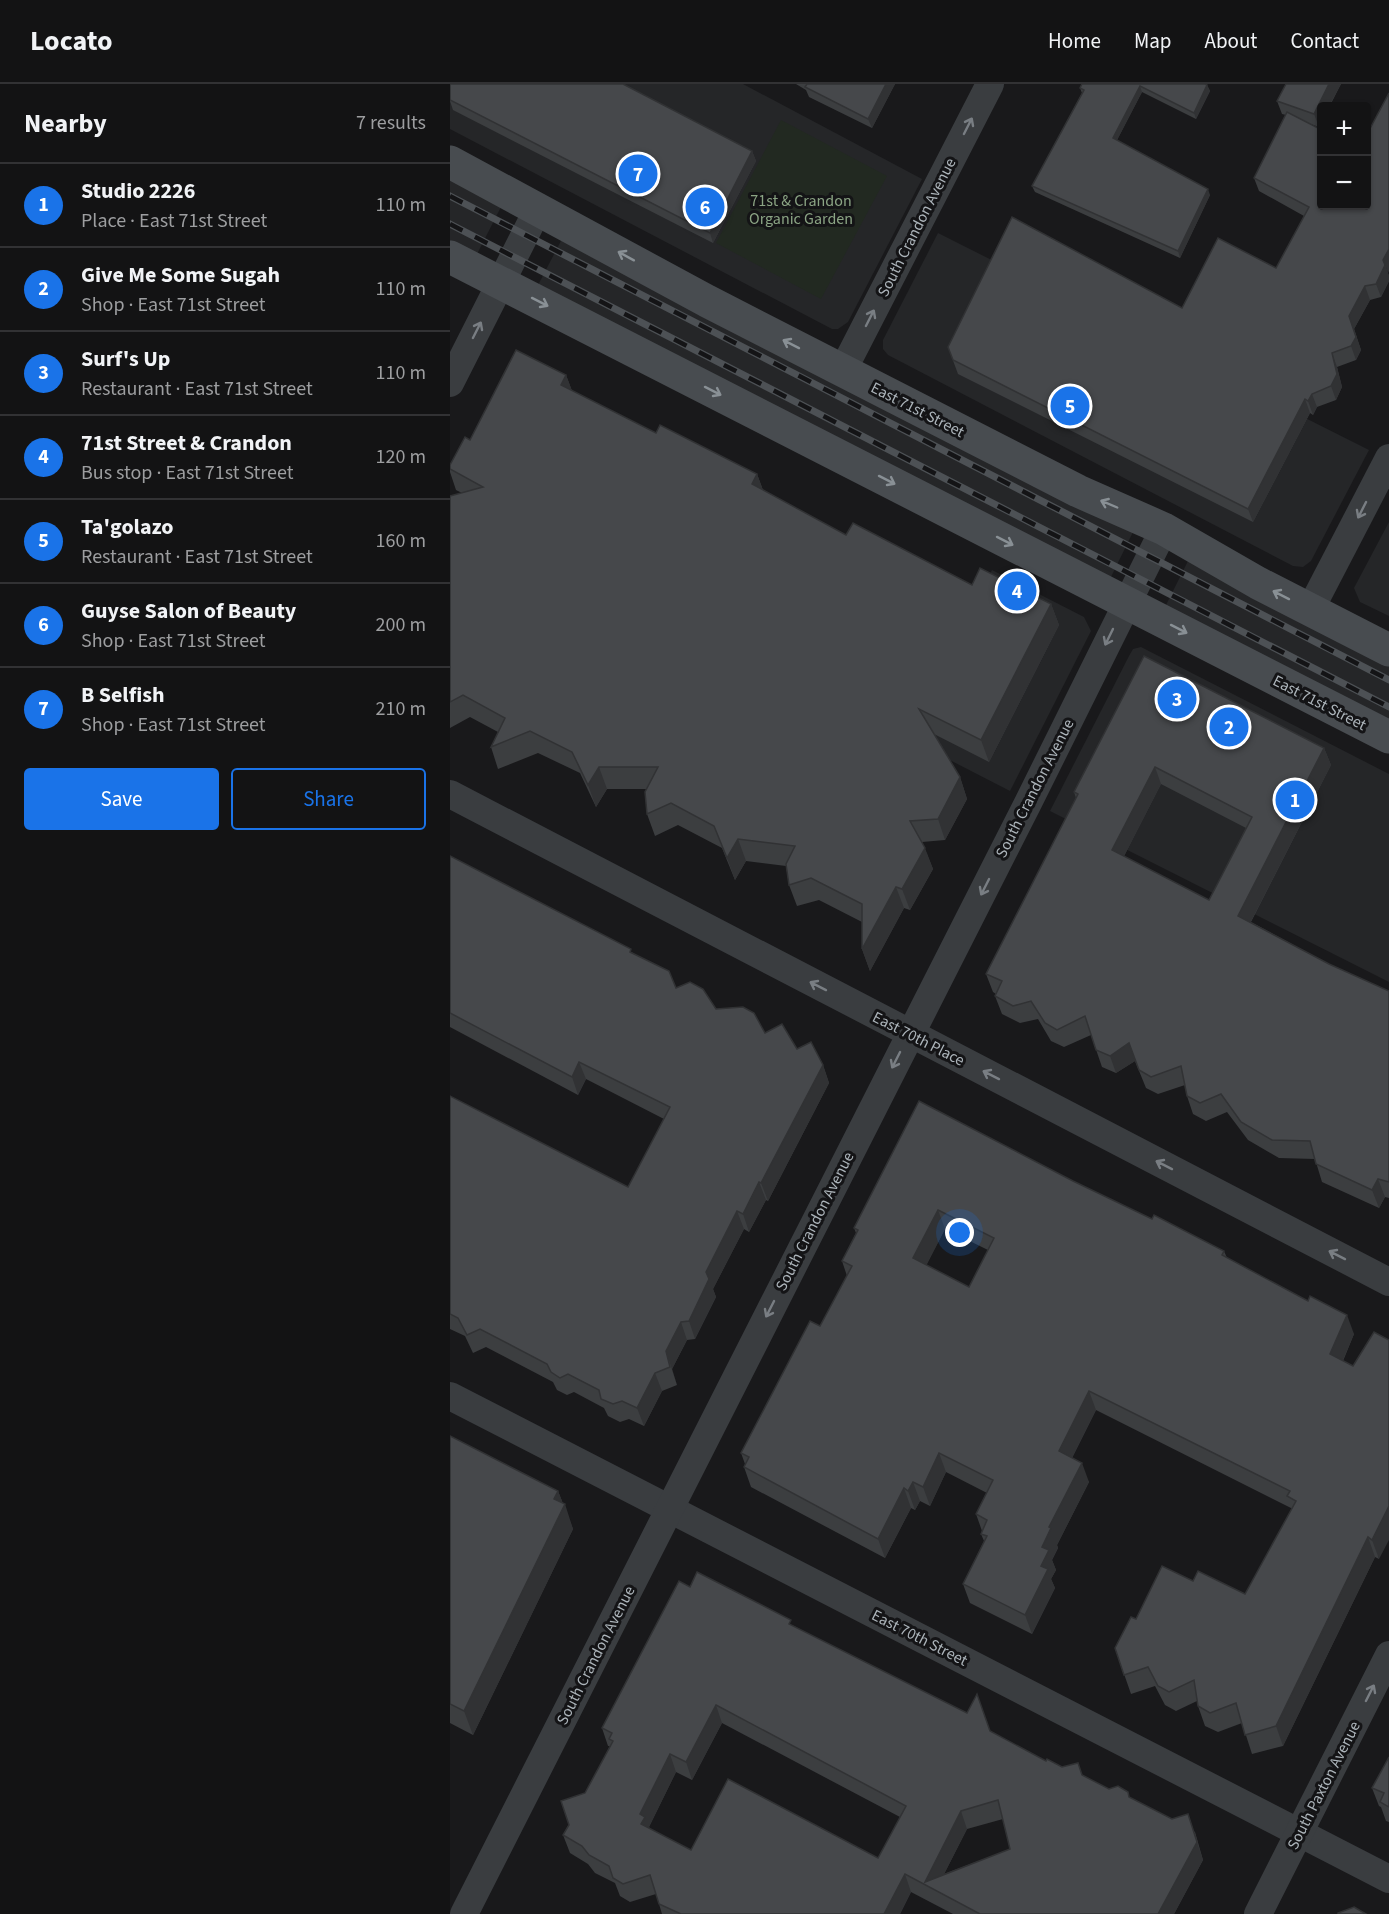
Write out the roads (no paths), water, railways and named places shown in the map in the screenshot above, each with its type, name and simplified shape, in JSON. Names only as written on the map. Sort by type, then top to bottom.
[{"type":"main road","name":"East 71st Street","points":[[450,162],[707,301],[1078,491],[1164,529],[1258,583],[1389,650]]},
{"type":"main road","name":"East 71st Street","points":[[450,256],[1389,737]]},
{"type":"street","name":"South Crandon Avenue","points":[[843,370],[990,84]]},
{"type":"street","points":[[450,383],[538,209]]},
{"type":"street","points":[[1311,610],[1389,458]]},
{"type":"street","name":"South Crandon Avenue","points":[[464,1914],[909,1033],[1029,801],[1164,529]]},
{"type":"street","name":"East 70th Place","points":[[450,794],[1389,1282]]},
{"type":"street","name":"East 70th Street","points":[[450,1396],[1389,1879]]},
{"type":"street","name":"South Paxton Avenue","points":[[1258,1914],[1389,1655]]},
{"type":"railway","points":[[450,196],[1389,680]]},
{"type":"railway","points":[[450,224],[1389,707]]},
{"type":"place","name":"B Selfish","points":[[638,174]]},
{"type":"place","name":"Guyse Salon of Beauty","points":[[705,207]]},
{"type":"place","name":"Ta'golazo","points":[[1070,406]]},
{"type":"place","name":"71st Street & Crandon","points":[[1017,591]]},
{"type":"place","name":"Surf's Up","points":[[1177,699]]},
{"type":"place","name":"Give Me Some Sugah","points":[[1229,727]]},
{"type":"place","name":"Studio 2226","points":[[1295,800]]},
{"type":"park label","name":"71st & Crandon Organic Garden","points":[[801,209]]}]
